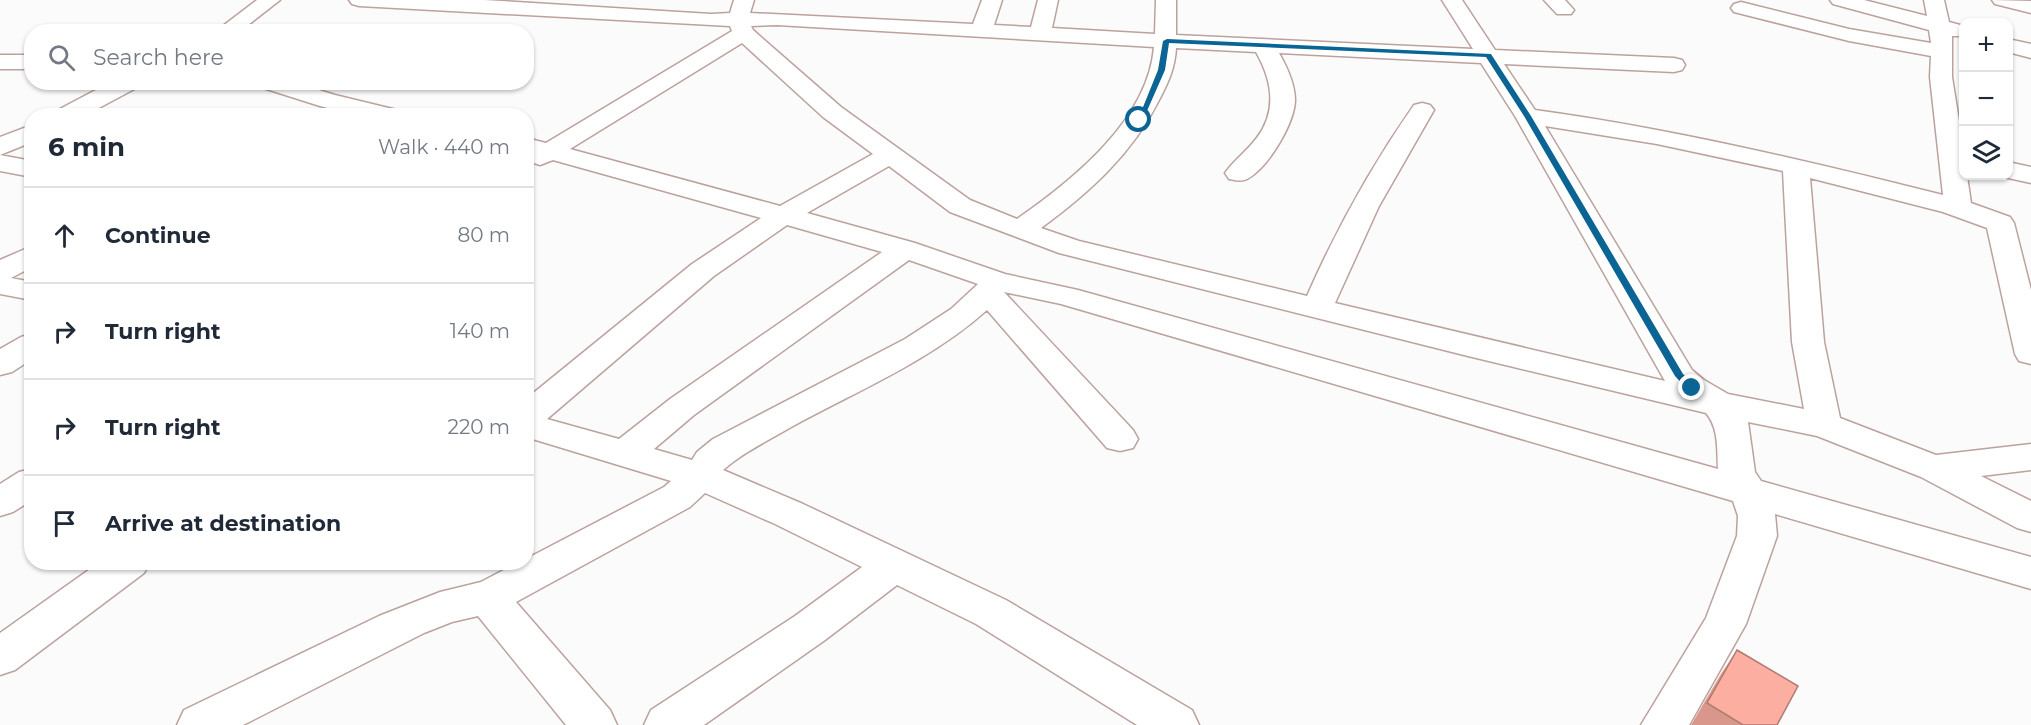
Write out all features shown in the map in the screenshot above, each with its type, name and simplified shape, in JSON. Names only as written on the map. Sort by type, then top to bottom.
[{"type":"street","points":[[236,24],[270,0]]},
{"type":"street","points":[[359,0],[1674,65]]},
{"type":"street","points":[[683,0],[734,18],[832,112],[960,206],[1020,230],[1069,247],[1468,346],[1824,426],[1934,468],[2031,518]]},
{"type":"street","points":[[981,31],[992,0]]},
{"type":"street","points":[[1040,34],[1048,0]]},
{"type":"street","points":[[1020,230],[1072,193],[1106,163],[1139,120],[1162,70],[1167,41],[1164,22],[1166,0]]},
{"type":"street","points":[[1452,0],[1527,116],[1680,376],[1692,388],[1718,404],[1730,422],[1737,473],[1749,493],[1757,516],[1757,536],[1725,624],[1664,725]]},
{"type":"street","points":[[1843,0],[1959,31]]},
{"type":"street","points":[[1934,0],[1939,26],[1941,77],[1957,158],[1958,208]]},
{"type":"street","points":[[2002,0],[2031,7]]},
{"type":"street","points":[[872,25],[888,8]]},
{"type":"street","points":[[1742,8],[1849,35],[1941,51]]},
{"type":"street","points":[[534,154],[734,18]]},
{"type":"street","points":[[1239,173],[1275,132],[1284,105],[1282,78],[1263,44]]},
{"type":"street","points":[[2013,46],[2031,51]]},
{"type":"street","points":[[0,62],[24,63]]},
{"type":"street","points":[[80,108],[115,90]]},
{"type":"street","points":[[293,90],[358,108]]},
{"type":"street","points":[[314,108],[328,101]]},
{"type":"street","points":[[1318,307],[1334,266],[1364,206],[1422,110]]},
{"type":"street","points":[[1527,116],[1626,131],[1796,166],[1958,208],[2000,223],[2031,354]]},
{"type":"street","points":[[0,147],[24,136]]},
{"type":"street","points":[[534,154],[784,215],[905,249],[992,287],[1067,296],[2031,573]]},
{"type":"street","points":[[534,411],[703,270],[784,215],[890,155]]},
{"type":"street","points":[[0,163],[24,168]]},
{"type":"street","points":[[1796,166],[1808,342],[1824,426]]},
{"type":"street","points":[[2013,171],[2031,175]]},
{"type":"street","points":[[626,453],[682,406],[905,249]]},
{"type":"street","points":[[0,272],[24,259]]},
{"type":"street","points":[[0,285],[24,290]]},
{"type":"street","points":[[992,287],[1120,439]]},
{"type":"street","points":[[200,725],[273,686],[425,614],[470,599],[488,598],[677,497],[701,476],[710,461],[726,448],[904,354],[935,335],[992,287]]},
{"type":"street","points":[[0,364],[24,349]]},
{"type":"street","points":[[534,427],[701,476],[789,514],[991,612],[1176,725]]},
{"type":"street","points":[[1934,468],[2031,457]]},
{"type":"street","points":[[0,502],[24,487]]},
{"type":"street","points":[[667,725],[810,628],[893,566]]},
{"type":"street","points":[[0,657],[119,570]]},
{"type":"street","points":[[488,598],[594,725]]},
{"type":"building","points":[[1737,650],[1798,686],[1777,725],[1743,725],[1707,703]]},
{"type":"route","points":[[1139,120],[1162,70],[1167,41],[1488,55],[1527,116],[1680,376],[1692,388]]}]
